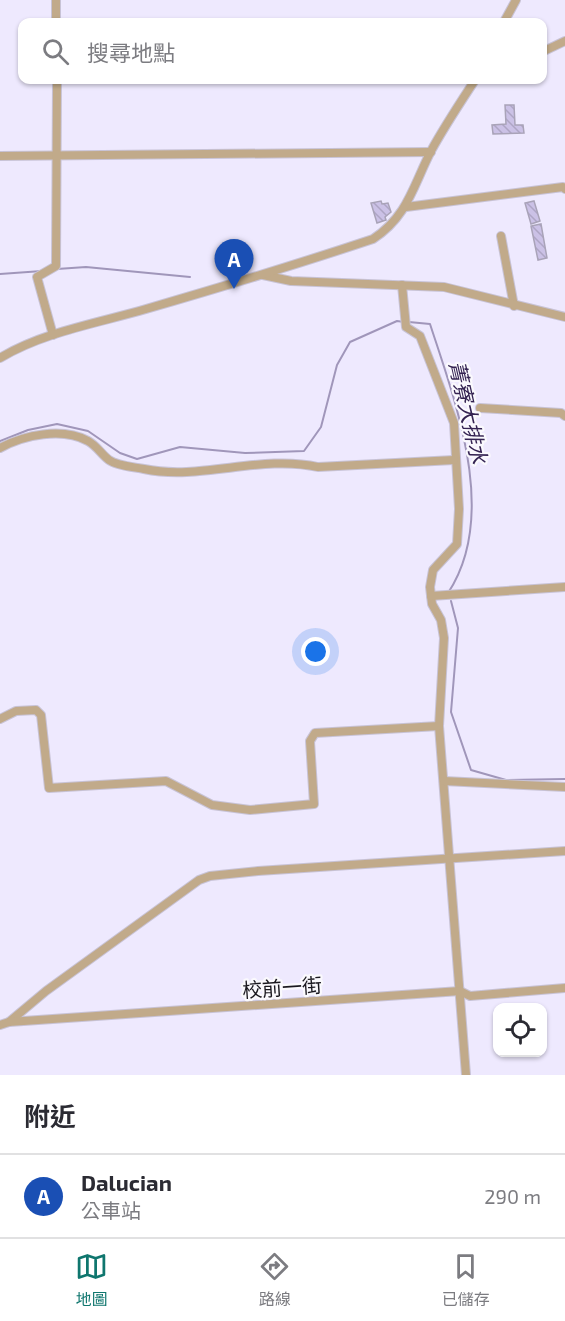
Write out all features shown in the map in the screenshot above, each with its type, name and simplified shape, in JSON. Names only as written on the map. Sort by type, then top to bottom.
[{"type":"street","points":[[56,0],[56,18]]},
{"type":"street","points":[[506,18],[516,0]]},
{"type":"street","points":[[547,50],[565,41]]},
{"type":"street","points":[[53,335],[37,277],[52,269],[58,154],[57,84]]},
{"type":"street","points":[[0,358],[19,347],[53,335],[263,274],[372,239],[384,231],[406,207],[431,152],[473,84]]},
{"type":"street","points":[[0,156],[431,152]]},
{"type":"street","points":[[406,207],[521,191],[563,187],[565,189]]},
{"type":"street","points":[[501,236],[514,306]]},
{"type":"street","points":[[263,274],[291,281],[444,287],[514,306],[565,316]]},
{"type":"street","points":[[402,285],[406,327],[420,336],[454,423],[454,460],[459,509],[457,544],[433,570],[431,596],[432,604],[441,620],[444,638],[439,726],[466,1075]]},
{"type":"street","points":[[480,408],[519,409],[561,413],[565,416]]},
{"type":"street","points":[[0,448],[31,435],[71,436],[91,443],[111,462],[146,470],[181,472],[296,462],[318,467],[454,460]]},
{"type":"street","points":[[431,596],[565,587]]},
{"type":"street","points":[[0,719],[16,711],[36,710],[41,715],[49,788],[166,781],[212,805],[250,810],[314,804],[310,741],[315,733],[439,726]]},
{"type":"street","points":[[444,782],[565,787]]},
{"type":"street","points":[[4,1024],[199,880],[210,876],[565,851]]},
{"type":"street","name":"校前一街","points":[[4,1024],[460,991],[470,996],[565,988]]},
{"type":"building","points":[[505,105],[514,105],[515,125],[523,125],[524,133],[493,134],[492,125],[506,124]]},
{"type":"building","points":[[381,201],[382,204],[388,203],[391,212],[385,217],[386,220],[377,223],[371,203]]},
{"type":"building","points":[[534,201],[540,221],[531,224],[525,203]]},
{"type":"building","points":[[541,224],[547,258],[538,260],[531,226]]},
{"type":"waterway","points":[[57,269],[86,267],[190,277]]},
{"type":"waterway","points":[[0,274],[42,271]]},
{"type":"waterway","name":"菁寮大排水","points":[[0,441],[28,430],[57,424],[88,431],[120,453],[137,459],[180,447],[245,453],[304,451],[321,427],[337,365],[350,342],[397,321],[404,322]]},
{"type":"waterway","name":"菁寮大排水","points":[[409,322],[430,324],[461,424],[468,460],[472,495],[470,530],[463,563],[448,593]]},
{"type":"waterway","name":"菁寮大排水","points":[[451,601],[458,628],[451,712],[471,770],[506,780],[565,779]]},
{"type":"place","name":"Dalucian","points":[[234,289]]}]
